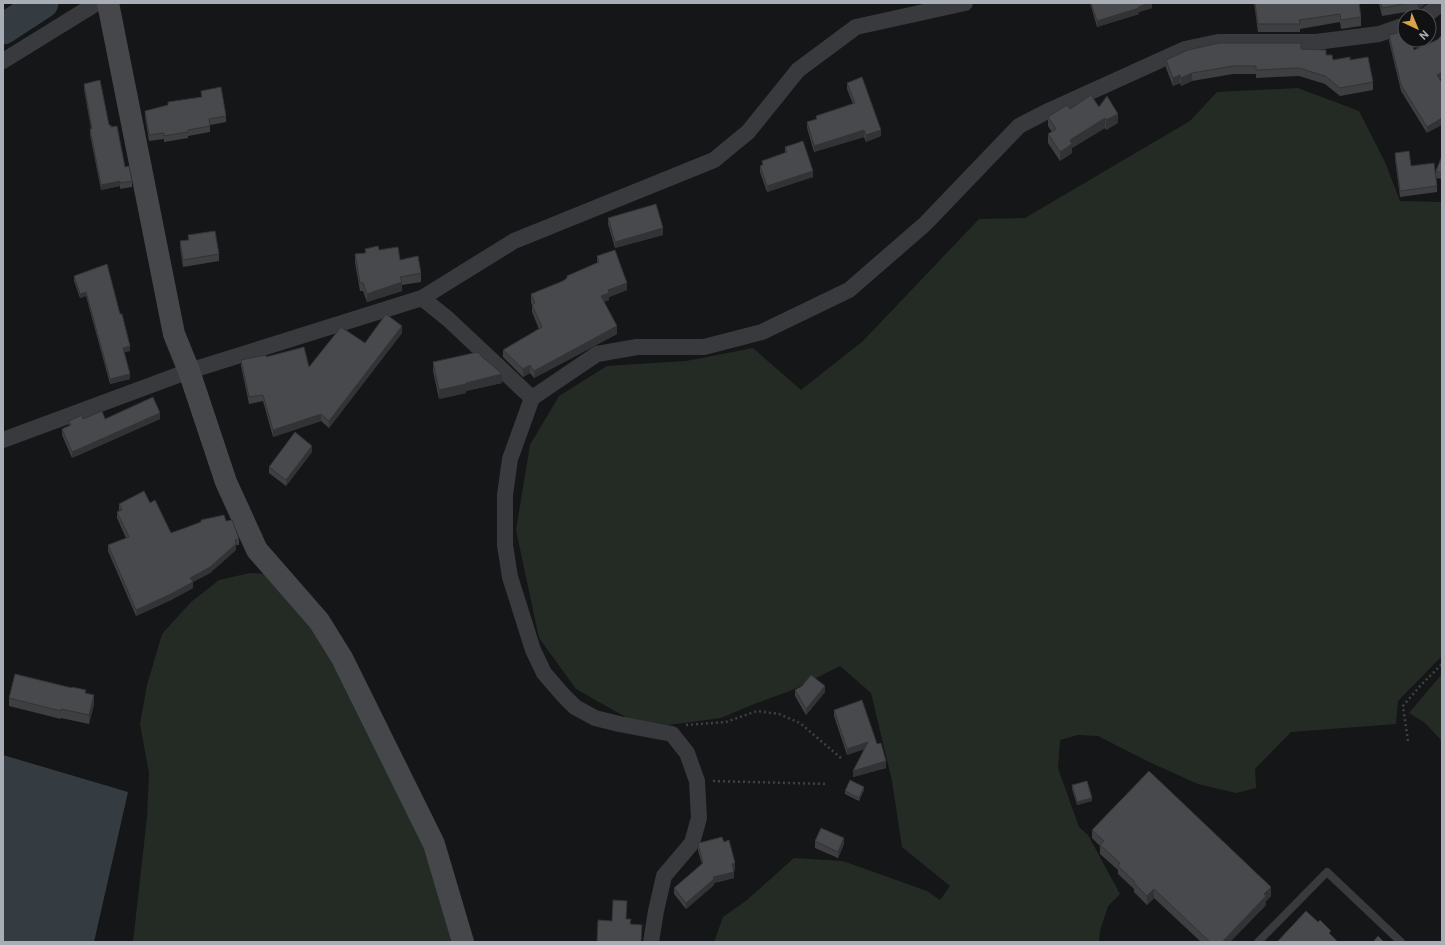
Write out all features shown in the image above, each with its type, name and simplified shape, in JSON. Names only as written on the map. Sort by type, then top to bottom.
[{"type":"street","points":[[3,61],[97,3]]},
{"type":"street","points":[[108,3],[174,334],[190,371],[226,482],[257,550],[319,621],[342,658],[434,844],[462,942]]},
{"type":"street","points":[[3,440],[190,371],[422,298],[514,241],[714,160],[748,132],[798,70],[856,27],[965,3]]},
{"type":"street","points":[[651,942],[664,876],[692,843],[699,818],[697,781],[687,753],[672,734],[594,718],[575,707],[544,673],[533,650],[510,577],[505,545],[505,495],[510,459],[532,398],[597,354],[637,347],[704,347],[762,332],[849,290],[925,224],[1019,126],[1185,48],[1218,42],[1316,42],[1379,34],[1397,28]]},
{"type":"street","points":[[422,298],[448,319],[532,398]]},
{"type":"lane","points":[[1258,942],[1327,872],[1401,942]]},
{"type":"path","points":[[1408,740],[1403,706],[1442,664]]},
{"type":"path","points":[[672,734],[685,726],[726,722],[757,711],[779,714],[800,723],[842,759]]},
{"type":"path","points":[[697,781],[828,784]]},
{"type":"shaded area","points":[[1298,88],[1359,111],[1385,162],[1400,201],[1442,202],[1442,656],[1398,701],[1396,724],[1291,732],[1255,769],[1256,788],[1236,793],[1198,784],[1147,761],[1098,736],[1078,735],[1060,740],[1058,768],[1079,827],[1088,835],[1120,894],[1108,906],[1100,931],[1099,942],[714,942],[723,917],[747,900],[794,858],[843,861],[927,891],[940,900],[950,886],[902,847],[892,781],[871,693],[840,666],[790,691],[721,718],[668,725],[629,719],[576,689],[539,638],[516,530],[530,445],[559,396],[607,366],[686,361],[753,348],[801,390],[863,341],[979,219],[1025,218],[1190,121],[1217,92]]},
{"type":"shaded area","points":[[250,573],[270,574],[340,661],[424,840],[452,942],[133,942],[147,817],[149,773],[140,724],[147,685],[162,634],[191,602],[219,580]]},
{"type":"shaded area","points":[[1442,674],[1442,741],[1424,722],[1409,713]]},
{"type":"shaded area","points":[[3,755],[128,792],[94,942],[3,942]]},
{"type":"building","points":[[1091,3],[1150,3],[1097,21]]},
{"type":"building","points":[[1255,3],[1359,3],[1361,17],[1341,20],[1340,14],[1299,20],[1300,24],[1258,24]]},
{"type":"building","points":[[1381,3],[1409,3],[1382,8]]},
{"type":"building","points":[[1397,33],[1397,48],[1413,48],[1414,50],[1419,48],[1437,48],[1437,40],[1442,35],[1442,72],[1437,75],[1442,83],[1442,118],[1427,127],[1401,85],[1389,35]]},
{"type":"building","points":[[1219,43],[1301,43],[1301,49],[1326,50],[1326,55],[1332,55],[1333,60],[1350,57],[1350,60],[1368,57],[1373,82],[1340,88],[1325,76],[1299,68],[1256,70],[1256,66],[1233,66],[1192,73],[1181,78],[1180,75],[1173,78],[1166,60],[1188,50]]},
{"type":"building","points":[[862,77],[881,130],[866,135],[864,130],[814,146],[807,122],[817,119],[816,116],[855,103],[847,83]]},
{"type":"building","points":[[100,80],[109,125],[111,125],[111,127],[117,126],[125,167],[129,166],[132,181],[120,183],[120,181],[101,185],[90,129],[92,129],[84,84]]},
{"type":"building","points":[[221,87],[226,116],[209,119],[210,126],[188,130],[188,132],[164,136],[164,133],[149,135],[145,111],[168,105],[168,102],[202,97],[201,91]]},
{"type":"building","points":[[1091,95],[1099,107],[1107,96],[1118,114],[1106,120],[1105,118],[1070,140],[1072,144],[1060,152],[1048,134],[1056,129],[1048,117],[1067,105],[1070,109]]},
{"type":"building","points":[[803,141],[813,171],[767,186],[760,166],[763,165],[762,161],[787,152],[785,147]]},
{"type":"building","points":[[1409,151],[1411,166],[1434,163],[1437,186],[1400,191],[1395,153]]},
{"type":"building","points":[[1442,156],[1442,173],[1436,171]]},
{"type":"building","points":[[656,204],[663,228],[615,242],[608,218]]},
{"type":"building","points":[[215,231],[219,254],[183,260],[180,241],[189,240],[188,235]]},
{"type":"building","points":[[378,246],[379,250],[398,247],[400,260],[418,256],[421,273],[400,277],[402,282],[367,294],[363,283],[360,283],[355,254],[366,253],[365,249]]},
{"type":"building","points":[[615,250],[627,283],[608,290],[609,293],[601,296],[617,326],[534,371],[530,365],[523,369],[503,350],[542,327],[532,305],[535,303],[531,294],[563,281],[567,278],[567,276],[599,262],[597,256]]},
{"type":"building","points":[[107,264],[130,346],[123,348],[130,374],[110,379],[86,292],[80,294],[74,276]]},
{"type":"building","points":[[386,314],[402,326],[329,421],[321,414],[273,430],[263,395],[249,397],[241,360],[266,355],[266,357],[304,347],[309,367],[341,327],[365,343]]},
{"type":"building","points":[[478,352],[502,374],[439,390],[433,362]]},
{"type":"building","points":[[153,397],[160,413],[72,452],[62,429],[71,425],[69,421],[82,415],[83,419],[102,411],[105,419]]},
{"type":"building","points":[[295,432],[312,446],[286,480],[269,467]]},
{"type":"building","points":[[144,491],[150,503],[155,500],[171,533],[201,522],[201,520],[224,515],[226,521],[232,520],[239,539],[235,540],[236,544],[210,567],[190,578],[193,582],[136,610],[108,545],[129,537],[117,512],[122,510],[119,504]]},
{"type":"building","points":[[15,674],[86,690],[85,693],[94,695],[89,715],[61,709],[61,711],[9,698]]},
{"type":"building","points":[[811,675],[825,686],[806,709],[795,690],[802,686]]},
{"type":"building","points":[[862,700],[877,744],[881,743],[886,761],[853,771],[868,742],[847,749],[834,710]]},
{"type":"building","points":[[1149,771],[1271,887],[1264,894],[1266,896],[1222,942],[1210,942],[1154,889],[1147,896],[1118,866],[1120,863],[1100,845],[1104,841],[1092,830]]},
{"type":"building","points":[[850,780],[864,787],[859,798],[845,791]]},
{"type":"building","points":[[1087,781],[1092,798],[1077,802],[1072,785]]},
{"type":"building","points":[[821,828],[844,838],[838,852],[815,841]]},
{"type":"building","points":[[722,837],[724,842],[729,840],[735,863],[732,864],[734,872],[713,877],[714,879],[686,903],[674,888],[703,863],[698,844]]},
{"type":"building","points":[[613,900],[627,901],[626,919],[631,919],[630,924],[642,925],[641,942],[597,941],[598,920],[612,921]]},
{"type":"building","points":[[1306,911],[1318,922],[1320,920],[1331,931],[1329,933],[1338,942],[1277,942]]},
{"type":"building","points":[[1378,936],[1384,942],[1373,942]]},
{"type":"waterway","points":[[3,29],[43,3]]}]
